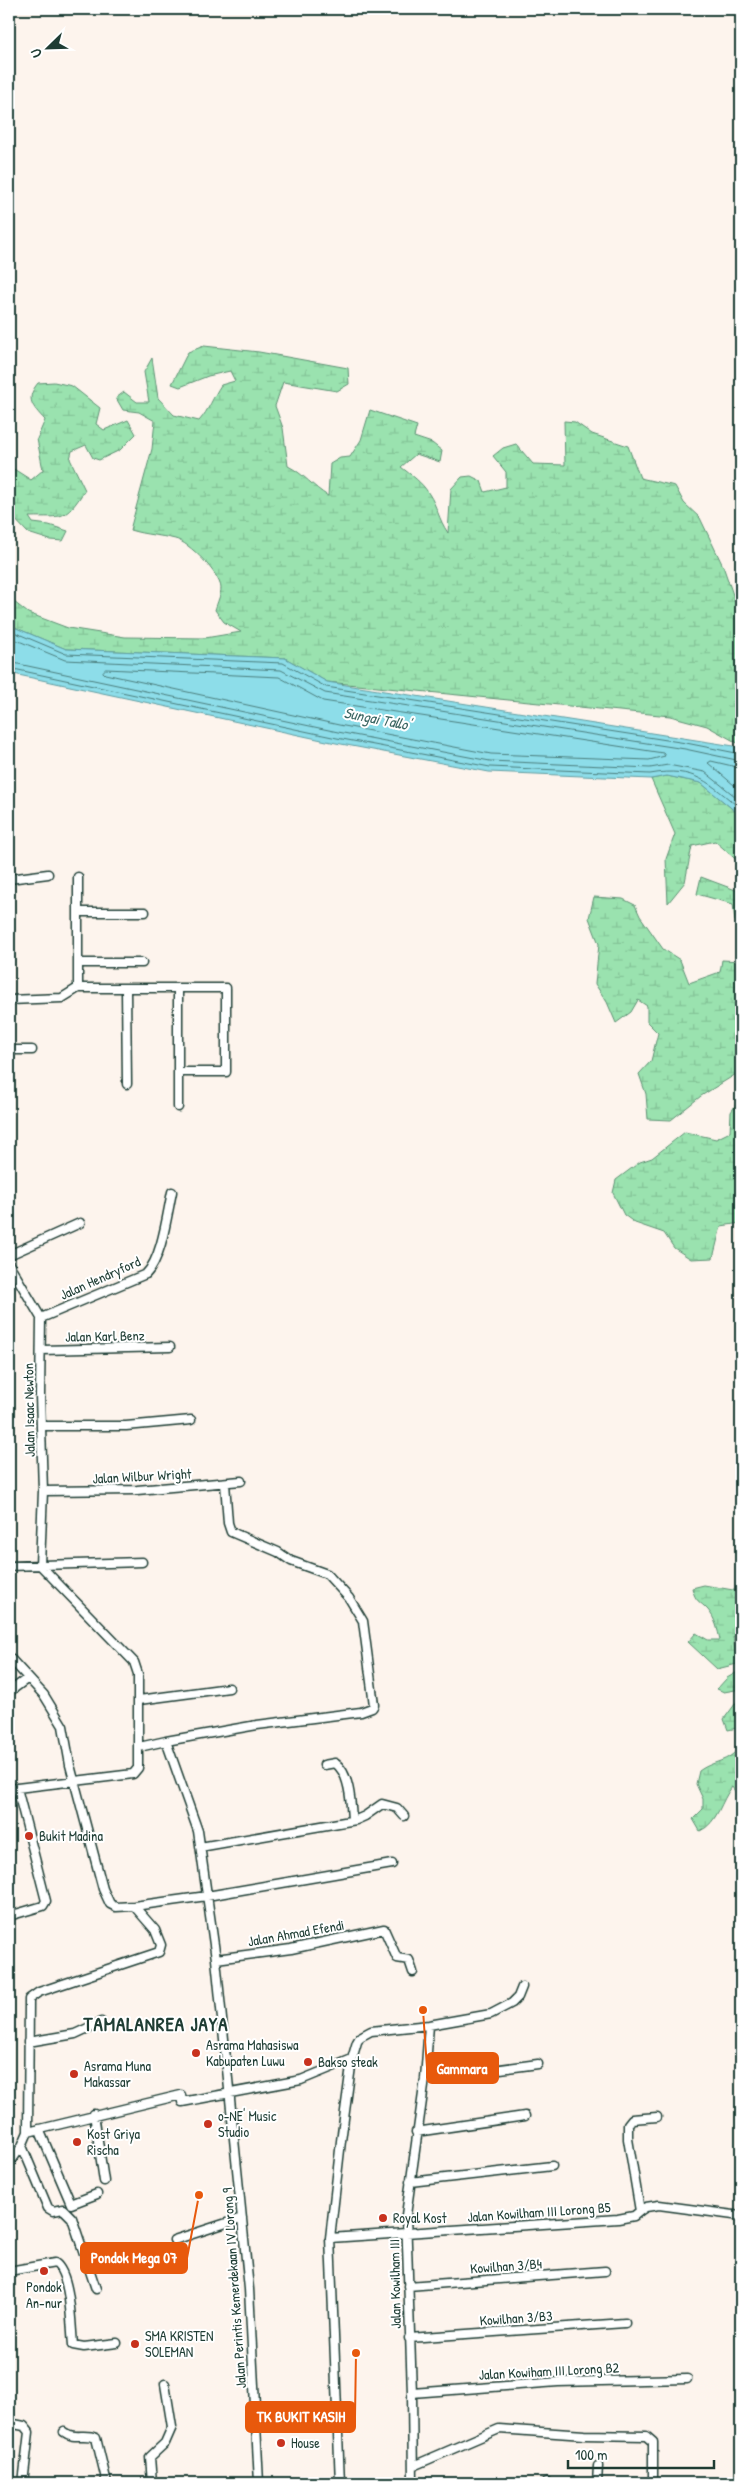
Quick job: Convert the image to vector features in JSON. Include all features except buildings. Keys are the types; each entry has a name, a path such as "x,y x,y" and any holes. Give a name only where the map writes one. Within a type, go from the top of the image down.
{"street":[{"path":"9,879 48,874"},
{"path":"78,877 78,988"},
{"path":"78,912 145,912"},
{"path":"78,963 142,963"},
{"path":"9,1000 62,998 78,988 226,988 226,1072 178,1072"},
{"path":"126,988 127,1084"},
{"path":"178,988 178,1107"},
{"path":"9,1050 32,1050"},
{"name":"Jalan Hendryford","path":"41,1318 146,1274 154,1263 160,1245 172,1192"},
{"path":"9,1255 80,1223"},
{"path":"9,1264 41,1318"},
{"name":"Jalan Isaac Newton","path":"40,1565 43,1491 41,1318"},
{"name":"Jalan Karl Benz","path":"41,1350 170,1347"},
{"path":"41,1426 126,1426 191,1420"},
{"name":"Jalan Wilbur Wright","path":"43,1491 137,1490 241,1481"},
{"path":"139,1747 257,1724 361,1712 372,1708 374,1705 365,1630 356,1607 327,1574 291,1560 265,1546 231,1532 228,1523 225,1483"},
{"path":"9,1566 142,1562"},
{"path":"9,1916 43,1906 46,1901 13,1788 76,1782 136,1773 139,1747 138,1674 134,1662 40,1565"},
{"path":"9,1657 44,1695 61,1722 106,1898 110,1904 116,1907 134,1906 207,1896 392,1864"},
{"path":"9,1692 28,1678"},
{"path":"139,1700 229,1688"},
{"name":"Jalan Perintis Kemerdekaan IV Lorong 9","path":"166,1741 198,1831 216,1959 249,2289 259,2483"},
{"path":"324,1764 334,1763 341,1768 350,1796 352,1820"},
{"path":"200,1847 352,1820 365,1816 382,1804 397,1808 404,1816"},
{"path":"9,2164 22,2146 28,2132 27,2006 29,1999 156,1954 161,1949 160,1942 150,1923 134,1906"},
{"name":"Jalan Ahmad Efendi","path":"216,1959 291,1949 381,1929 387,1931 397,1958 409,1960 413,1972"},
{"path":"340,2483 330,2238 352,2059 357,2042 365,2034 491,2014 518,1997 522,1987"},
{"path":"28,2042 75,2034 101,2022"},
{"name":"Jalan Kowilham III","path":"413,2483 408,2234 406,2215 416,2132 426,2079 429,2025"},
{"path":"28,2132 94,2114 181,2095 182,2102 301,2080 352,2059"},
{"path":"426,2079 538,2064"},
{"path":"94,2114 104,2181"},
{"path":"416,2132 525,2116"},
{"path":"640,2212 628,2139 628,2124 632,2119 657,2117"},
{"path":"39,2129 71,2204 98,2194"},
{"path":"22,2146 48,2208 53,2211 63,2209 72,2218 96,2289"},
{"path":"410,2182 552,2166"},
{"name":"Jalan Kowilham III Lorong B5","path":"330,2238 618,2219 634,2216 646,2207 658,2205 741,2216"},
{"path":"174,2240 242,2218"},
{"path":"9,2271 55,2263 64,2275 70,2306 73,2345 84,2347 117,2343"},
{"name":"Kowilhan 3/B4","path":"408,2286 605,2271"},
{"name":"Kowilhan 3/B3","path":"409,2338 625,2323"},
{"name":"Jalan Kowiham III Lorong B2","path":"412,2392 558,2382 687,2379"},
{"path":"152,2483 150,2457 166,2442 172,2427 165,2384"},
{"path":"9,2422 24,2426 29,2432 23,2483"},
{"path":"413,2466 499,2429 584,2435 648,2436 652,2442 652,2483"},
{"path":"64,2432 73,2436 94,2436 98,2441 108,2483"},
{"path":"597,2483 598,2466"}],"green space":[{"path":"204,346 259,352 348,368 349,384 337,391 283,382 275,406 283,428 288,466 328,496 330,464 340,458 350,457 361,440 370,410 417,426 414,437 432,443 442,451 440,462 416,454 401,467 426,490 448,533 451,489 462,477 471,476 481,481 485,492 506,487 506,472 493,456 503,448 516,444 533,464 565,465 564,421 575,422 592,434 628,446 640,478 675,486 684,503 700,518 723,566 741,618 741,745 707,726 670,716 327,682 285,658 66,649 9,625 9,598 28,613 68,628 125,637 205,638 241,632 224,622 215,610 221,588 215,575 203,559 181,541 130,530 152,449 155,421 139,412 123,410 116,398 124,392 137,402 149,402 144,372 152,358 158,398 174,415 199,421 221,385 235,381 230,371 208,376 180,387 172,384 188,352"},
{"path":"54,382 72,386 100,408 96,424 104,430 128,420 136,434 120,450 99,460 93,458 86,445 72,451 70,459 85,490 72,508 62,515 29,517 33,523 49,525 68,531 63,541 50,540 28,533 9,513 9,466 31,480 43,470 37,439 45,420 37,411 31,398 38,383"},
{"path":"667,776 701,783 741,816 741,864 715,841 692,846 685,882 668,903 666,859 675,834 651,779"},
{"path":"701,877 741,892 741,926 735,921 733,904 697,894"},
{"path":"594,897 623,899 635,905 640,916 663,949 680,960 689,983 720,972 722,960 741,961 741,1071 701,1096 671,1120 648,1119 646,1094 639,1074 651,1061 658,1033 647,1022 647,1006 638,1000 631,1012 616,1023 607,1002 595,984 599,944 589,918"},
{"path":"741,1097 741,1223 721,1226 713,1258 691,1259 674,1248 664,1233 635,1223 624,1215 613,1193 616,1180 640,1162 652,1158 685,1132 716,1139 730,1132 731,1112"},
{"path":"704,1585 739,1591 741,1587 741,1642 733,1636 737,1664 717,1669 688,1642 696,1633 708,1640 720,1640 713,1617 696,1599 693,1593 692,1588"},
{"path":"741,1670 741,1689 724,1692 717,1689 727,1678"},
{"path":"741,1696 741,1724 737,1728 728,1730 724,1719"},
{"path":"741,1742 741,1811 736,1812 737,1794 732,1787 711,1823 700,1831 693,1819 703,1809 703,1799 696,1784 699,1771 733,1754"}],"water":[{"name":"Sungai Tallo'","path":"9,625 66,649 285,658 327,682 734,746 741,751 741,816 701,783 667,776 651,779 489,772 336,743 9,673"}],"place":[{"name":"Bukit Madina","path":"29,1836"},
{"name":"Gammara","path":"423,2010"},
{"name":"Asrama Mahasiswa Kabupaten Luwu","path":"196,2053"},
{"name":"Bakso steak","path":"308,2062"},
{"name":"Asrama Muna Makassar","path":"74,2074"},
{"name":"o-NE' Music Studio","path":"208,2124"},
{"name":"Kost Griya Rischa","path":"77,2142"},
{"name":"Pondok Mega 07","path":"199,2195"},
{"name":"Royal Kost","path":"383,2218"},
{"name":"Pondok An-nur","path":"44,2271"},
{"name":"SMA KRISTEN SOLEMAN","path":"135,2344"},
{"name":"TK BUKIT KASIH","path":"356,2353"},
{"name":"House","path":"281,2443"}],"district":[{"name":"TAMALANREA JAYA","path":"156,2024"}]}
